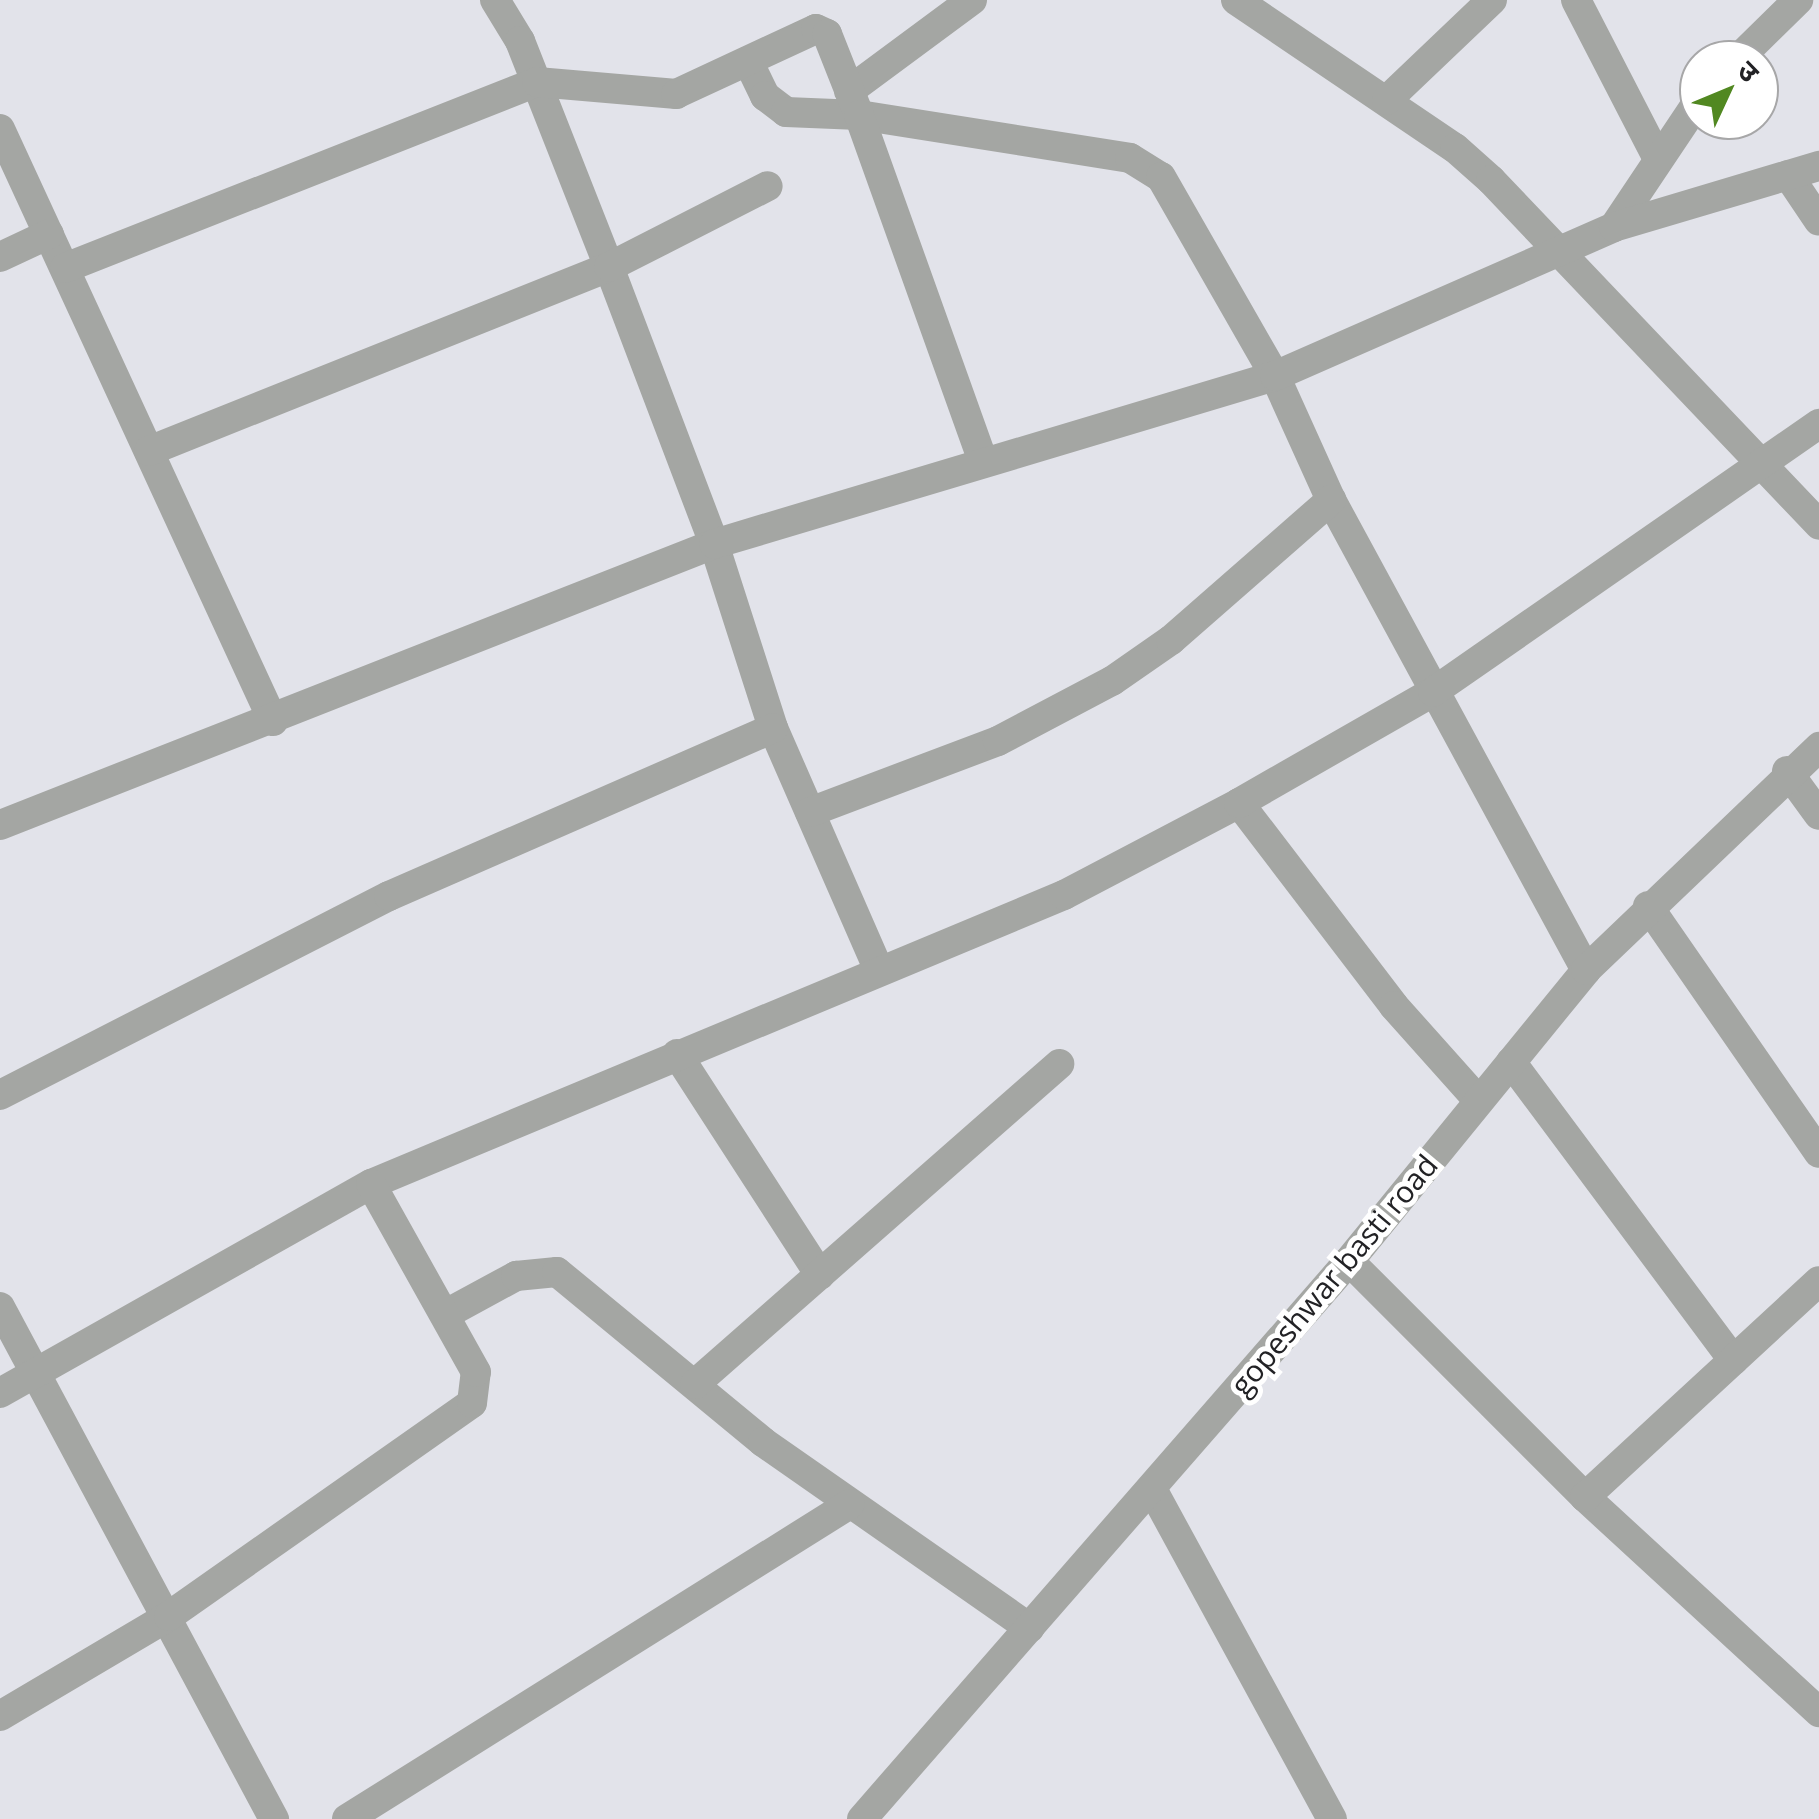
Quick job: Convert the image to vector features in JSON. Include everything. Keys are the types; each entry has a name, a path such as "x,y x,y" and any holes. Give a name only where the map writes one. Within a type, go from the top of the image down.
{"street":[{"path":"854,103 972,0"},
{"path":"1236,0 1454,148 1560,252 1819,525"},
{"path":"1387,100 1492,0"},
{"path":"1576,0 1657,157"},
{"path":"1757,40 1798,0"},
{"path":"507,3 714,544 773,728 878,968"},
{"path":"65,268 537,82 676,94 816,29 827,34 854,103 983,461"},
{"path":"748,61 765,96 786,112 854,103 1145,164 1174,196 1275,376 1330,500 1586,970"},
{"path":"1614,227 1679,127"},
{"path":"0,129 273,722"},
{"path":"0,825 273,722 714,544 1275,376 1614,227 1819,166"},
{"path":"1788,175 1819,220"},
{"path":"148,451 610,267 768,186"},
{"path":"0,257 50,234"},
{"path":"0,1392 371,1184 878,968 1064,895 1240,803 1432,692 1819,424"},
{"path":"810,812 998,741 1112,681 1170,640 1330,500"},
{"path":"0,1095 389,896 773,728"},
{"name":"gopeshwar basti road","path":"862,1819 1349,1262 1586,970 1787,771 1819,747"},
{"path":"1787,771 1819,815"},
{"path":"1240,803 1394,1006 1479,1101"},
{"path":"1648,906 1819,1153"},
{"path":"678,1054 820,1274"},
{"path":"1511,1062 1734,1360"},
{"path":"696,1384 1059,1064"},
{"path":"0,1716 169,1616 460,1416 472,1403 476,1372 371,1184"},
{"path":"1349,1262 1585,1497 1819,1712"},
{"path":"446,1314 516,1276 557,1272 850,1504 1030,1628"},
{"path":"1585,1497 1819,1281"},
{"path":"0,1306 169,1616 274,1819"},
{"path":"1152,1488 1332,1819"},
{"path":"347,1819 850,1504"}]}
